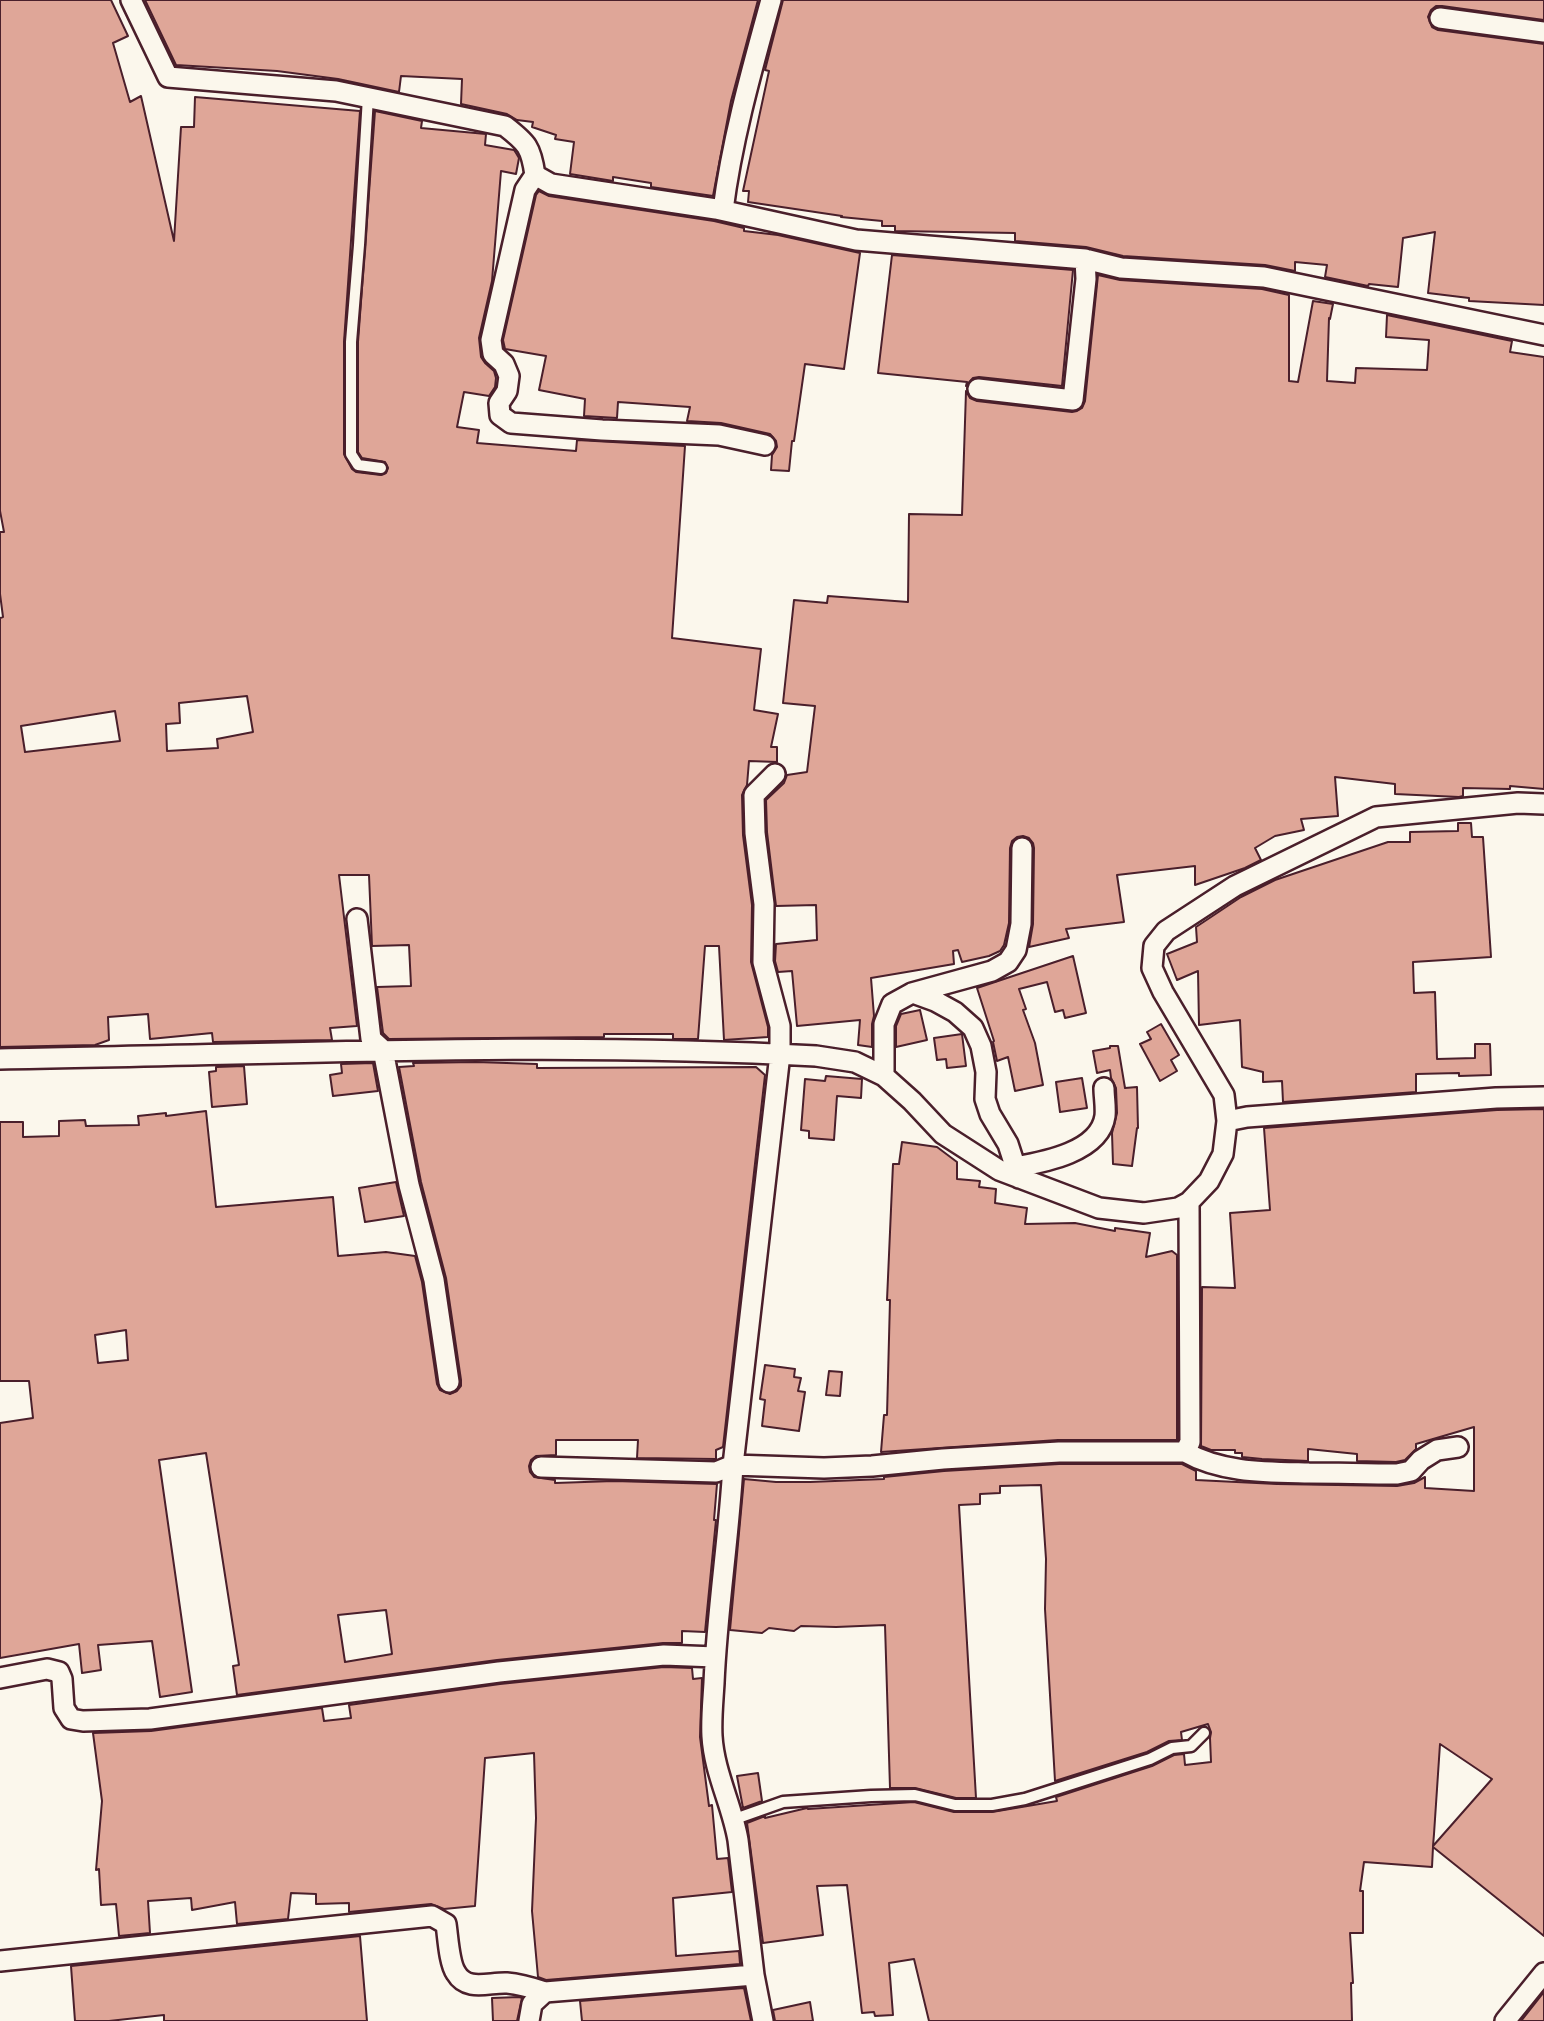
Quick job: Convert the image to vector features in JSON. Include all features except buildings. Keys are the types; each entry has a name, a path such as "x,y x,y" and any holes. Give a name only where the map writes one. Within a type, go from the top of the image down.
{"street":[{"path":"131,0 168,76 336,91 505,126 525,141 533,158 535,175 525,190 491,340 493,354 504,363 509,376 507,391 499,403 500,415 511,423 719,435 765,445"},
{"path":"723,210 752,72 771,0"},
{"path":"1440,18 1544,32"},
{"path":"535,175 551,184 723,210 856,240 1085,259 1121,268 1264,277 1544,335"},
{"path":"978,389 1073,400 1086,279 1085,259"},
{"path":"763,2021 754,1975 735,1819 718,1770 712,1737 717,1625 780,1054 780,1026 763,962 764,904 754,833 754,795 775,774"},
{"path":"0,1059 383,1050 580,1049 816,1056 855,1062 884,1076 943,1134 999,1170 1017,1172 1099,1208 1144,1213 1178,1208 1189,1202 1209,1181 1223,1154 1227,1121 1224,1095 1163,992 1152,968 1154,946 1166,931 1235,886 1376,817 1518,803 1544,804"},
{"path":"884,1076 884,1024 892,1004 912,993 992,971 1008,962 1016,950 1021,924 1022,848"},
{"path":"357,919 371,1039 383,1050 409,1185 434,1280 449,1382"},
{"path":"912,993 955,1012 973,1028 984,1059 985,1099 990,1114 1009,1144 1017,1172"},
{"path":"1017,1172 1077,1150 1094,1137 1105,1118 1104,1088"},
{"path":"1227,1121 1247,1117 1496,1098 1544,1097"},
{"path":"1185,1452 1190,1442 1189,1202"},
{"path":"541,1468 716,1472 733,1465 824,1468 1059,1452 1185,1452 1220,1466 1268,1472 1397,1474 1411,1471 1421,1460 1437,1450 1458,1447"},
{"path":"0,1678 47,1669 59,1672 65,1708 71,1718 83,1721 150,1719 499,1672 650,1656 715,1657"},
{"path":"0,1961 432,1916 446,1924 454,1972 463,1982 477,1986 507,1983 545,1993 754,1975"},
{"path":"1505,2021 1544,1973"},
{"path":"529,2021 532,2004 545,1993"}],"lane":[{"path":"368,97 351,342 351,454 358,465 381,468"},
{"path":"735,1819 783,1802 915,1794 955,1805 992,1805 1025,1799 1150,1759 1172,1748 1191,1746 1204,1733"}]}
